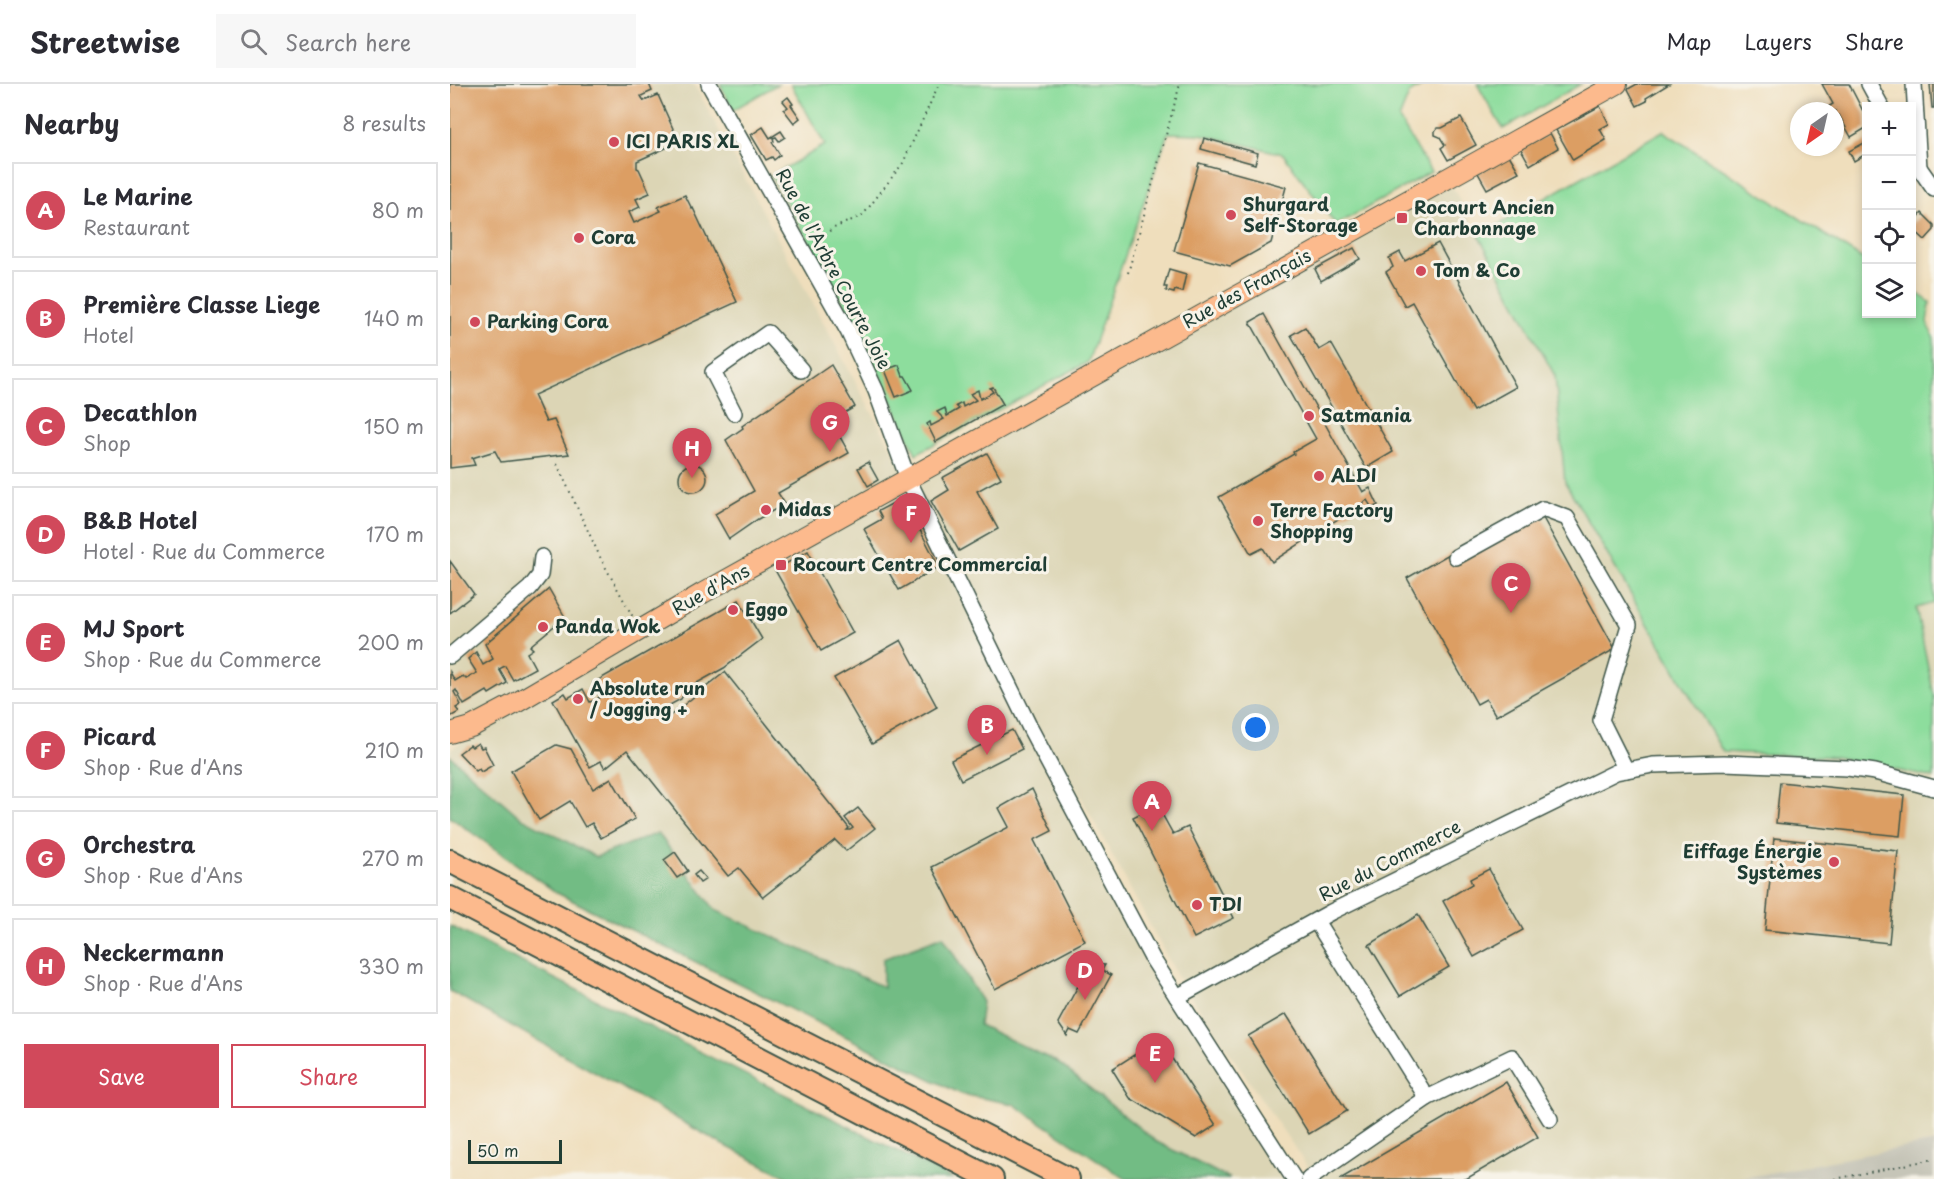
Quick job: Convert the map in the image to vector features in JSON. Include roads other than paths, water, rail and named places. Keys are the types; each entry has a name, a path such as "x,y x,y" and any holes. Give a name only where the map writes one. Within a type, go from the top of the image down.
{"highway":[{"path":"450,861 1068,1179"},
{"path":"450,898 992,1179"}],"main road":[{"name":"Rue des Français","path":"908,479 1617,84"},
{"name":"Rue d'Ans","path":"450,733 471,727 703,593 908,479"}],"street":[{"name":"Rue de l'Arbre Courte Joie","path":"709,84 848,331 871,381 908,479 1030,728 1152,958 1294,1179"},
{"path":"1869,84 1879,102"},
{"path":"1914,84 1915,156"},
{"path":"1916,164 1934,189"},
{"path":"734,413 713,372 768,333 801,370"},
{"path":"1456,556 1543,510 1567,518 1629,625 1601,720 1626,770"},
{"path":"450,656 530,588 540,575 542,557"},
{"name":"Rue du Commerce","path":"1177,997 1316,921 1523,816 1616,772 1653,765 1724,764 1848,768 1875,772 1934,789"},
{"path":"1316,921 1427,1098"},
{"path":"1309,1179 1427,1098 1512,1057 1550,1119"}],"place":[{"name":"ICI PARIS XL","path":"614,142"},
{"name":"Shurgard Self-Storage","path":"1231,215"},
{"name":"Rocourt Ancien Charbonnage","path":"1402,218"},
{"name":"Cora","path":"579,238"},
{"name":"Tom & Co","path":"1421,271"},
{"name":"Parking Cora","path":"475,322"},
{"name":"Satmania","path":"1309,416"},
{"name":"Orchestra","path":"830,452"},
{"name":"ALDI","path":"1319,476"},
{"name":"Neckermann","path":"692,478"},
{"name":"Midas","path":"766,510"},
{"name":"Terre Factory Shopping","path":"1258,521"},
{"name":"Picard","path":"911,543"},
{"name":"Rocourt Centre Commercial","path":"781,565"},
{"name":"Eggo","path":"733,610"},
{"name":"Decathlon","path":"1511,613"},
{"name":"Panda Wok","path":"543,627"},
{"name":"Absolute run / Jogging +","path":"578,699"},
{"name":"Première Classe Liege","path":"987,755"},
{"name":"Le Marine","path":"1152,831"},
{"name":"Eiffage Énergie Systèmes","path":"1834,862"},
{"name":"TDI","path":"1197,905"},
{"name":"B&B Hotel","path":"1085,1000"},
{"name":"MJ Sport","path":"1155,1083"}]}
